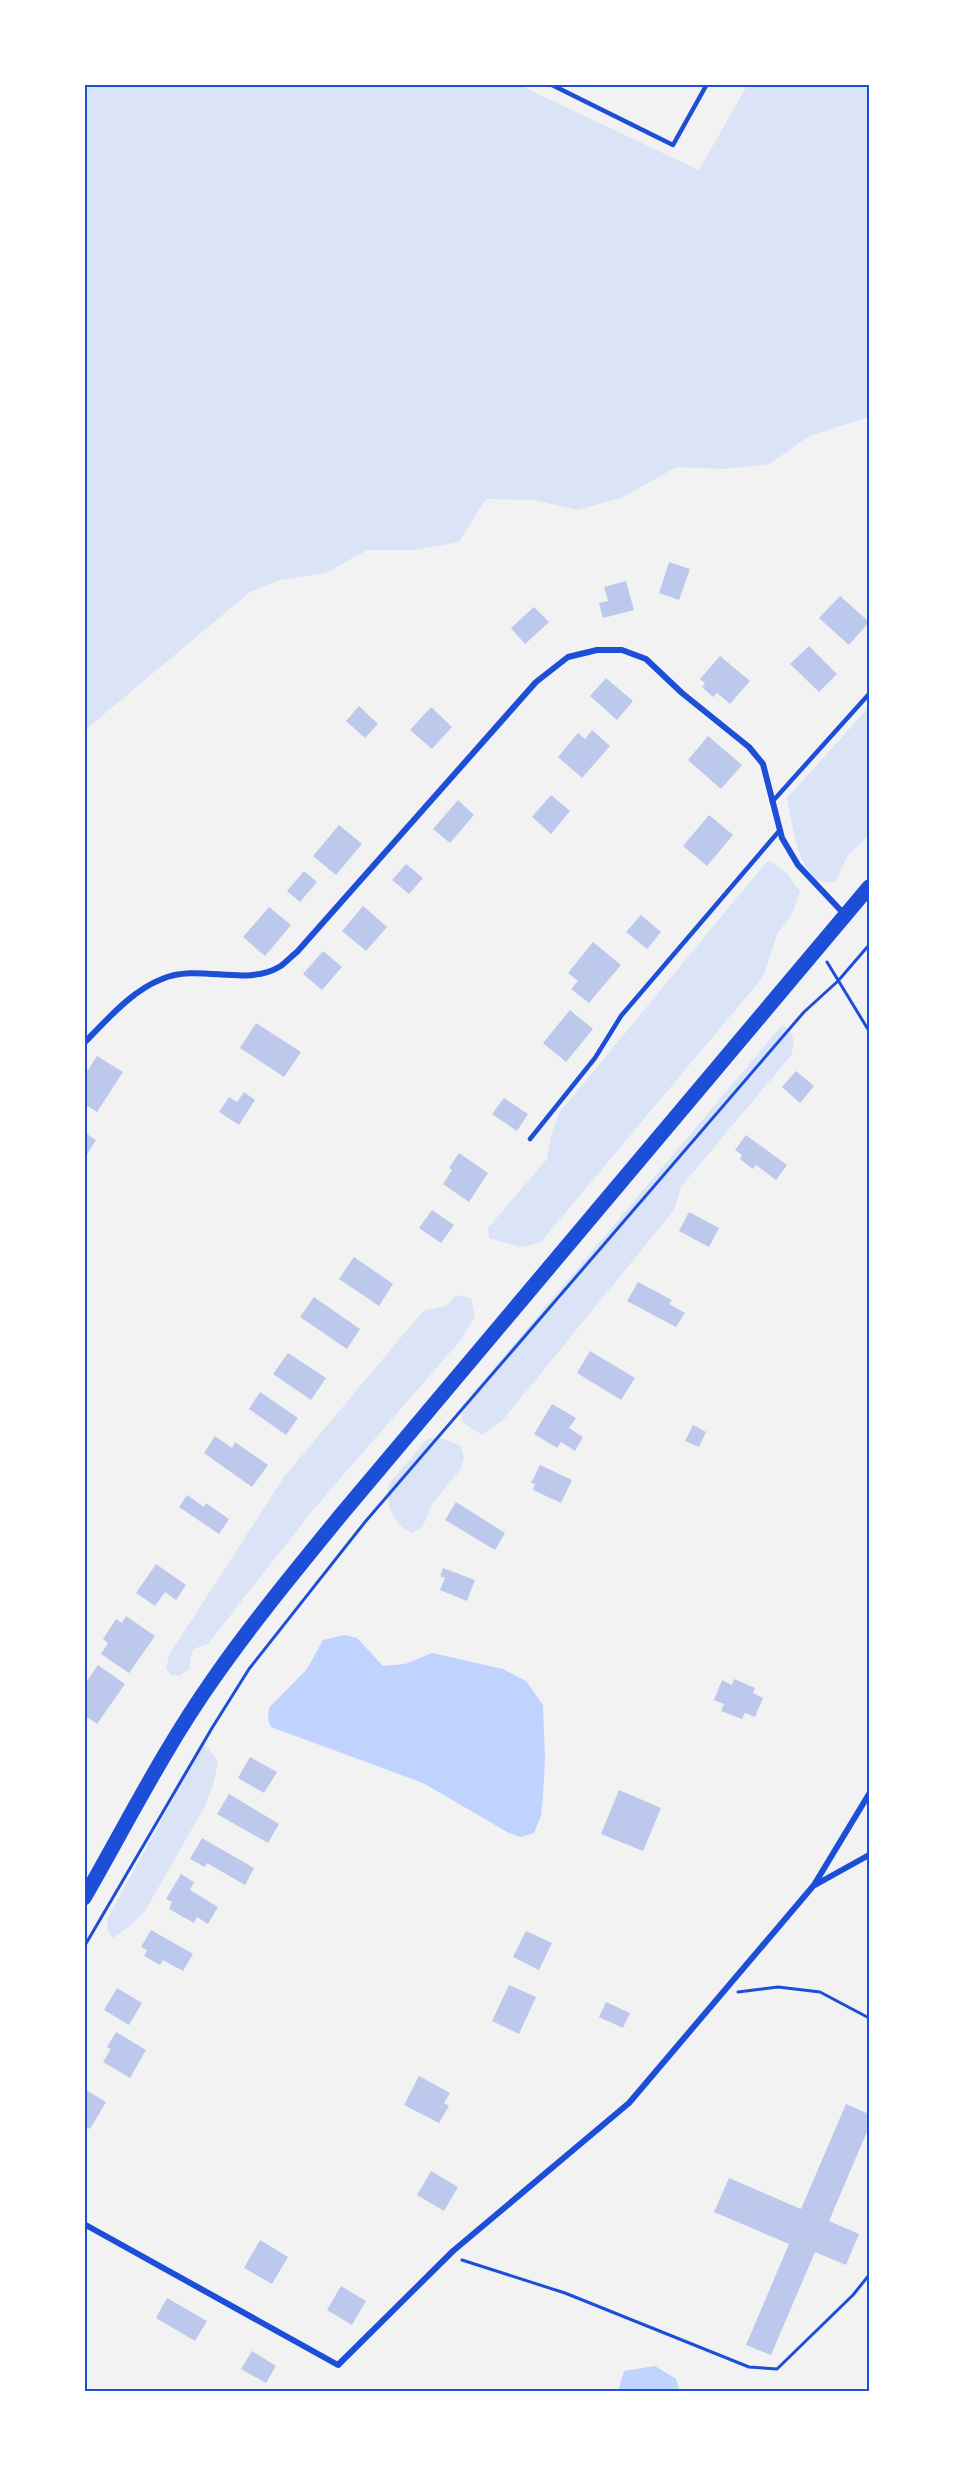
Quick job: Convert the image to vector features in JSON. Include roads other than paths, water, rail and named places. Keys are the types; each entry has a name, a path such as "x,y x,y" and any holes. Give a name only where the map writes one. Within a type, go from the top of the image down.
{"main road":[{"path":"84,1898 168,1750 206,1689 266,1608 355,1498 869,886"}],"street":[{"path":"84,1043 139,991 163,978 200,971 244,974 265,972 280,967 297,952 536,682 568,657 597,650 621,650 646,659 682,693 749,747 763,764 780,830 798,865 845,915"},
{"path":"84,2223 338,2366 448,2255 629,2103 814,1885 869,1794"},
{"path":"814,1885 869,1855"}],"lane":[{"path":"550,84 673,145 707,84"},
{"path":"772,802 869,694"},
{"path":"530,1139 595,1058 621,1017 780,830"}],"water":[{"path":"345,1635 357,1638 383,1666 405,1664 432,1653 503,1669 526,1681 543,1705 545,1759 543,1796 541,1816 534,1833 521,1837 509,1833 423,1783 271,1727 268,1719 269,1708 307,1669 323,1640"},
{"path":"655,2366 676,2379 680,2392 618,2392 624,2371"}]}
